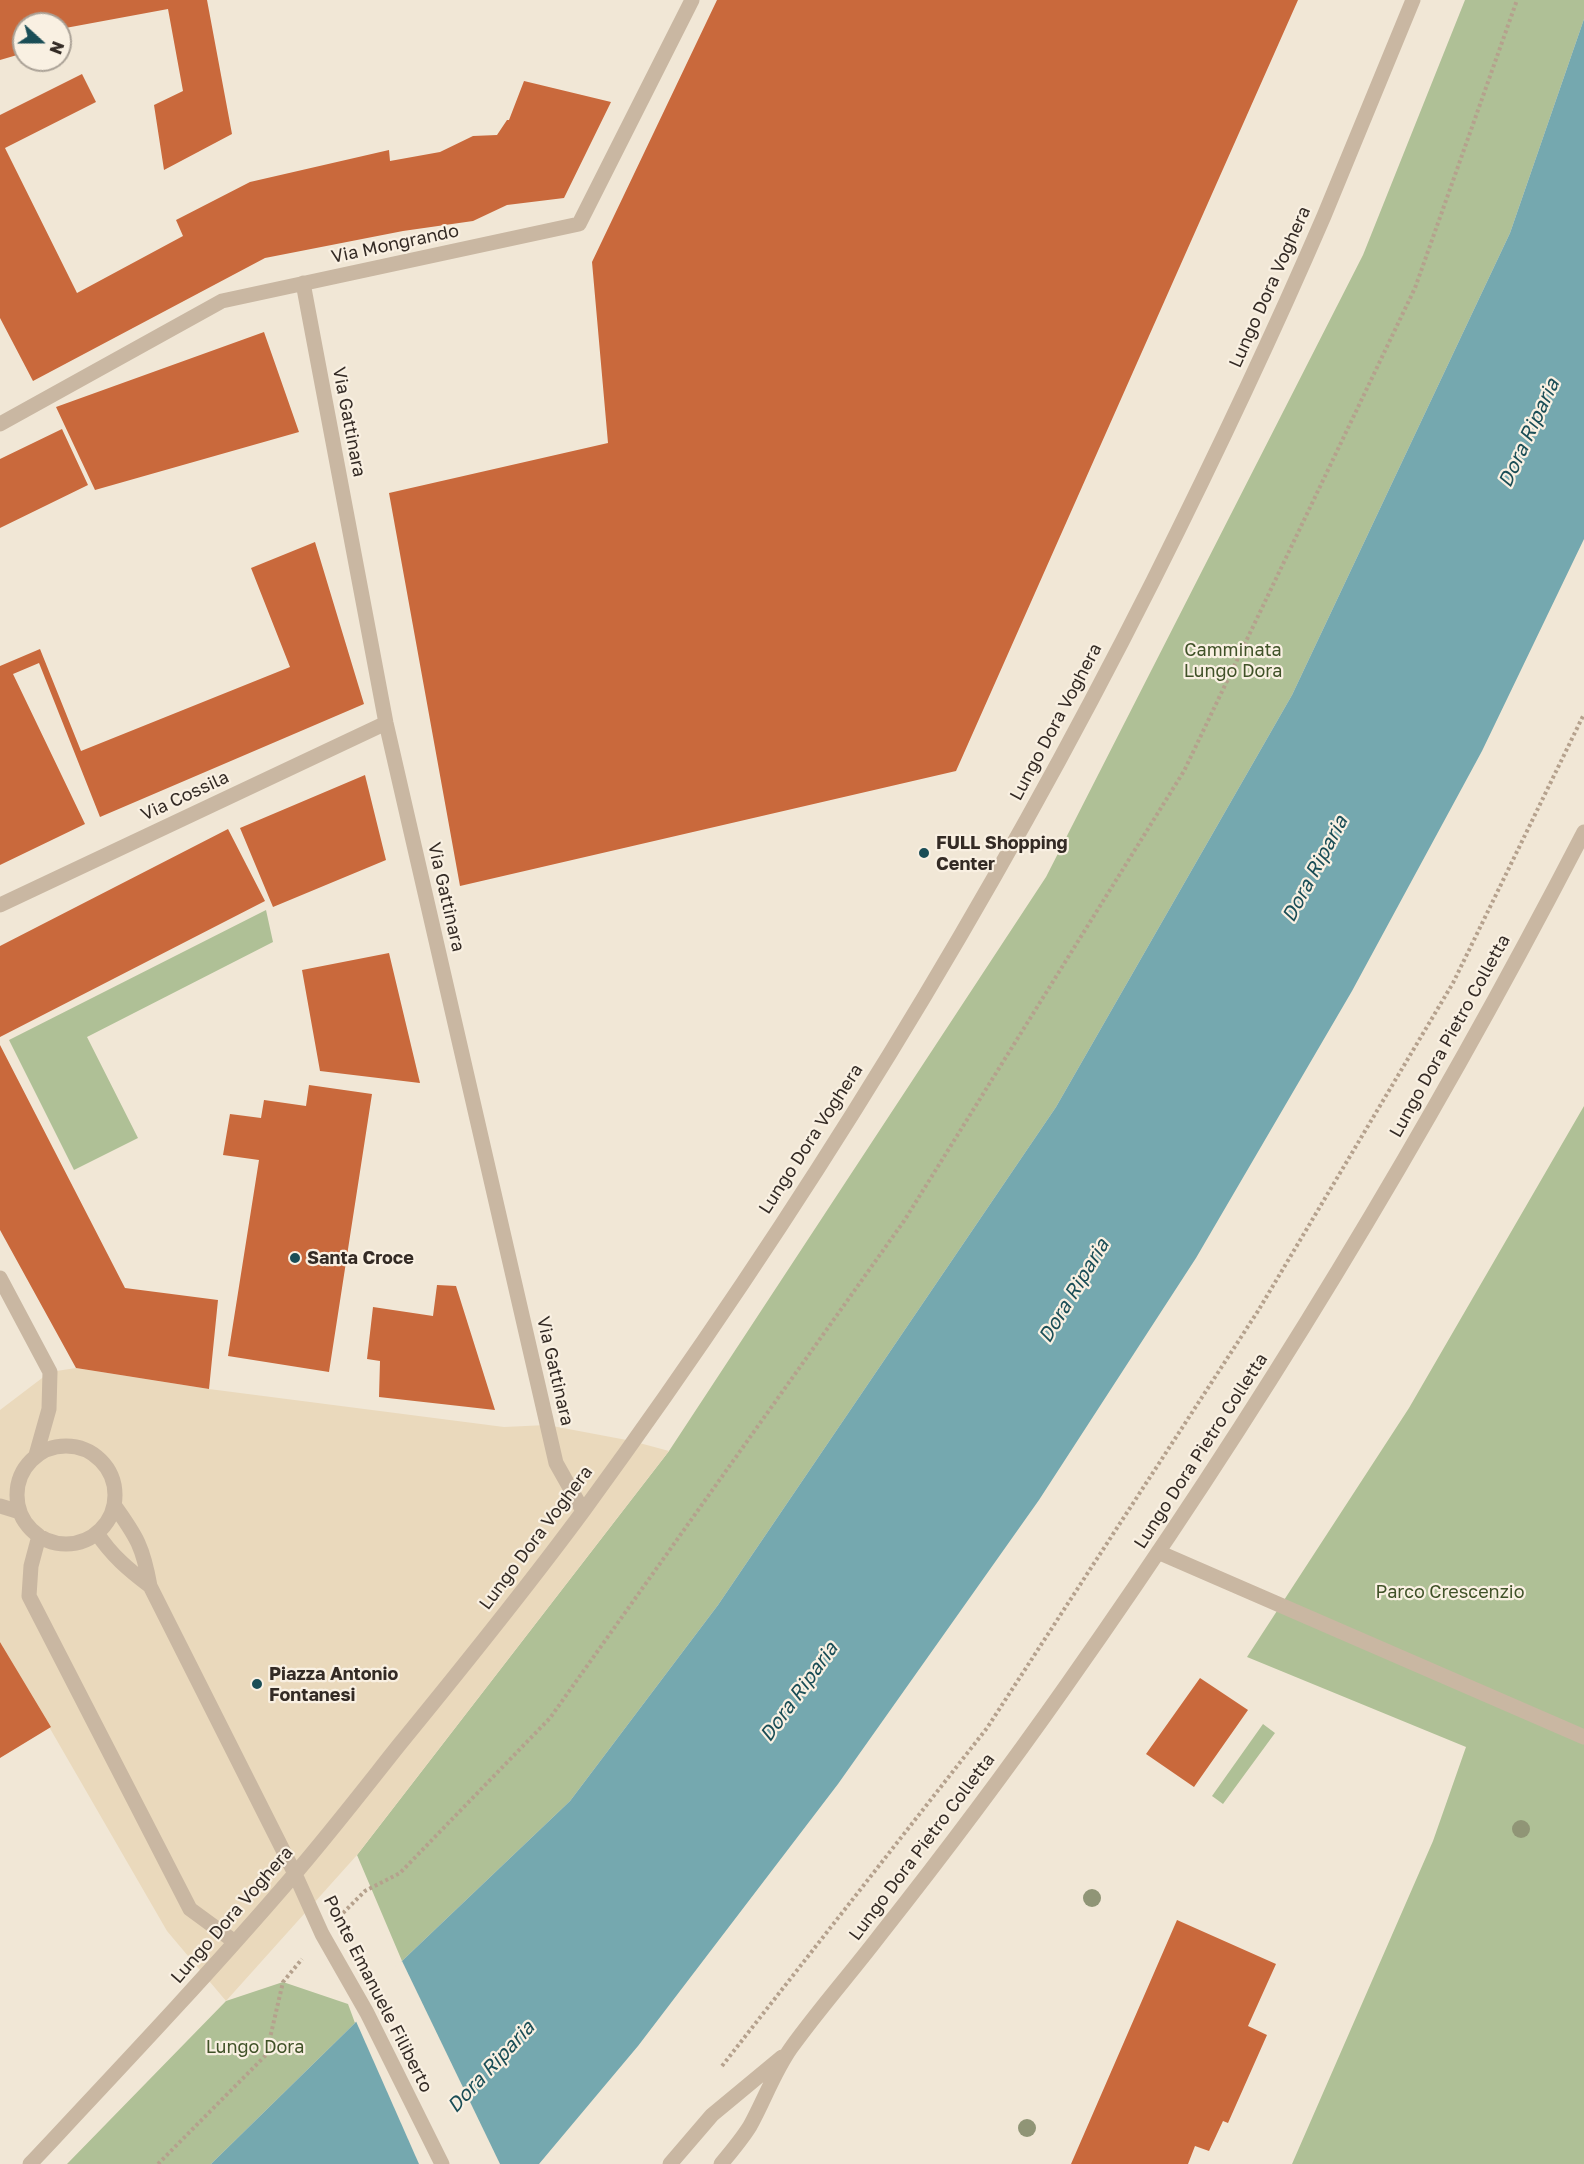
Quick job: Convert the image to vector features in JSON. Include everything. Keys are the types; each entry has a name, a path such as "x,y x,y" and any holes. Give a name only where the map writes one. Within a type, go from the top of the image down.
{"street":[{"name":"Via Mongrando","path":"0,424 222,301 579,224 692,0"},
{"name":"Lungo Dora Voghera","path":"30,2164 295,1874 477,1649 583,1511 710,1330 821,1161 920,1003 1031,811 1153,581 1258,363 1322,220 1413,0"},
{"name":"Via Gattinara","path":"303,284 386,723 556,1463 583,1511"},
{"name":"Via Cossila","path":"0,905 386,723"},
{"name":"Lungo Dora Pietro Colletta","path":"721,2164 748,2130 789,2051 985,1798 1066,1686 1275,1375 1452,1076 1584,832"},
{"path":"0,1278 50,1372 49,1409 36,1455"},
{"path":"69,1445 85,1449 100,1458 110,1472 115,1488 114,1505 107,1521 97,1533 83,1541 67,1544 52,1542 39,1536 27,1525 16,1497 25,1467 36,1455 52,1447 69,1445"},
{"path":"114,1505 139,1541 146,1560 150,1586 295,1874"},
{"path":"0,1506 20,1512"},
{"path":"97,1533 106,1547 125,1567 150,1586"},
{"path":"39,1536 32,1566 29,1596 190,1909 235,1942"},
{"path":"1158,1552 1584,1737"},
{"name":"Ponte Emanuele Filiberto","path":"295,1874 322,1934 367,2013 442,2164"},
{"name":"Lungo Dora Pietro Colletta","path":"670,2164 712,2115 789,2051"}],"path":[{"path":"158,2164 266,2055 283,1982 322,1934 365,1891 400,1874 550,1718 904,1221 1178,781 1415,288 1517,0"},
{"path":"716,2073 987,1728 1258,1311 1453,983 1584,714"}],"green space":[{"name":"Camminata Lungo Dora","path":"1465,0 1584,0 1584,19 1510,233 1292,695 1056,1107 718,1605 570,1801 402,1961 357,1855 669,1451 1046,877 1363,255"},
{"path":"266,910 273,942 87,1037 138,1138 74,1170 9,1040"},
{"name":"Parco Crescenzio","path":"1584,1106 1584,2164 1292,2164 1433,1841 1466,1747 1247,1657 1409,1408"},
{"path":"1263,1724 1275,1733 1223,1804 1212,1796"},
{"name":"Lungo Dora","path":"283,1982 348,2004 355,2023 211,2164 67,2164 226,2001"}],"shaded area":[{"name":"Piazza Antonio Fontanesi","path":"76,1368 209,1389 504,1427 547,1425 632,1441 669,1451 357,1855 226,2001 167,1931 0,1642 0,1410 50,1372"}],"water":[{"name":"Dora Riparia","path":"1584,19 1584,539 1482,751 1352,991 1196,1258 1039,1500 838,1784 638,2046 539,2164 211,2164 355,2023 402,1961 570,1801 718,1605 1056,1107 1292,695 1510,233"}],"pier":[{"path":"402,1961 500,2164 419,2164 355,2019 393,1968"}],"building":[{"path":"0,0 207,0 232,134 164,170 154,105 183,91 168,9 72,27 72,12 12,12 12,56 0,60"},
{"path":"717,0 1298,0 956,771 460,886 389,493 608,443 592,262"},
{"path":"82,74 96,102 5,148 77,293 183,236 176,220 250,182 389,150 390,161 440,152 473,136 497,135 509,120 524,81 611,102 564,198 507,205 473,221 403,231 265,258 33,381 0,318 0,115"},
{"path":"264,332 299,432 95,490 56,407"},
{"path":"62,429 88,485 0,528 0,459"},
{"path":"315,542 364,704 100,817 39,663 13,674 85,824 0,865 0,666 40,649 81,751 290,667 251,568"},
{"path":"365,775 386,860 273,907 240,828"},
{"path":"228,829 265,901 0,1037 0,946"},
{"path":"389,953 420,1083 320,1071 302,970"},
{"path":"0,1045 125,1288 218,1300 209,1389 76,1368 0,1230"},
{"name":"Santa Croce","path":"309,1085 372,1094 329,1372 228,1356 259,1160 223,1155 230,1114 261,1118 264,1100 306,1106"},
{"path":"437,1285 456,1286 495,1410 379,1397 380,1361 367,1359 373,1307 433,1316"},
{"path":"0,1642 51,1727 0,1758"},
{"path":"1200,1678 1248,1710 1194,1787 1146,1754"},
{"path":"1177,1920 1276,1964 1248,2026 1267,2035 1228,2123 1223,2121 1209,2151 1195,2146 1188,2164 1071,2164"}],"place":[{"name":"FULL Shopping Center","path":"924,853"},
{"name":"Santa Croce","path":"295,1258"},
{"name":"Piazza Antonio Fontanesi","path":"257,1684"}]}
